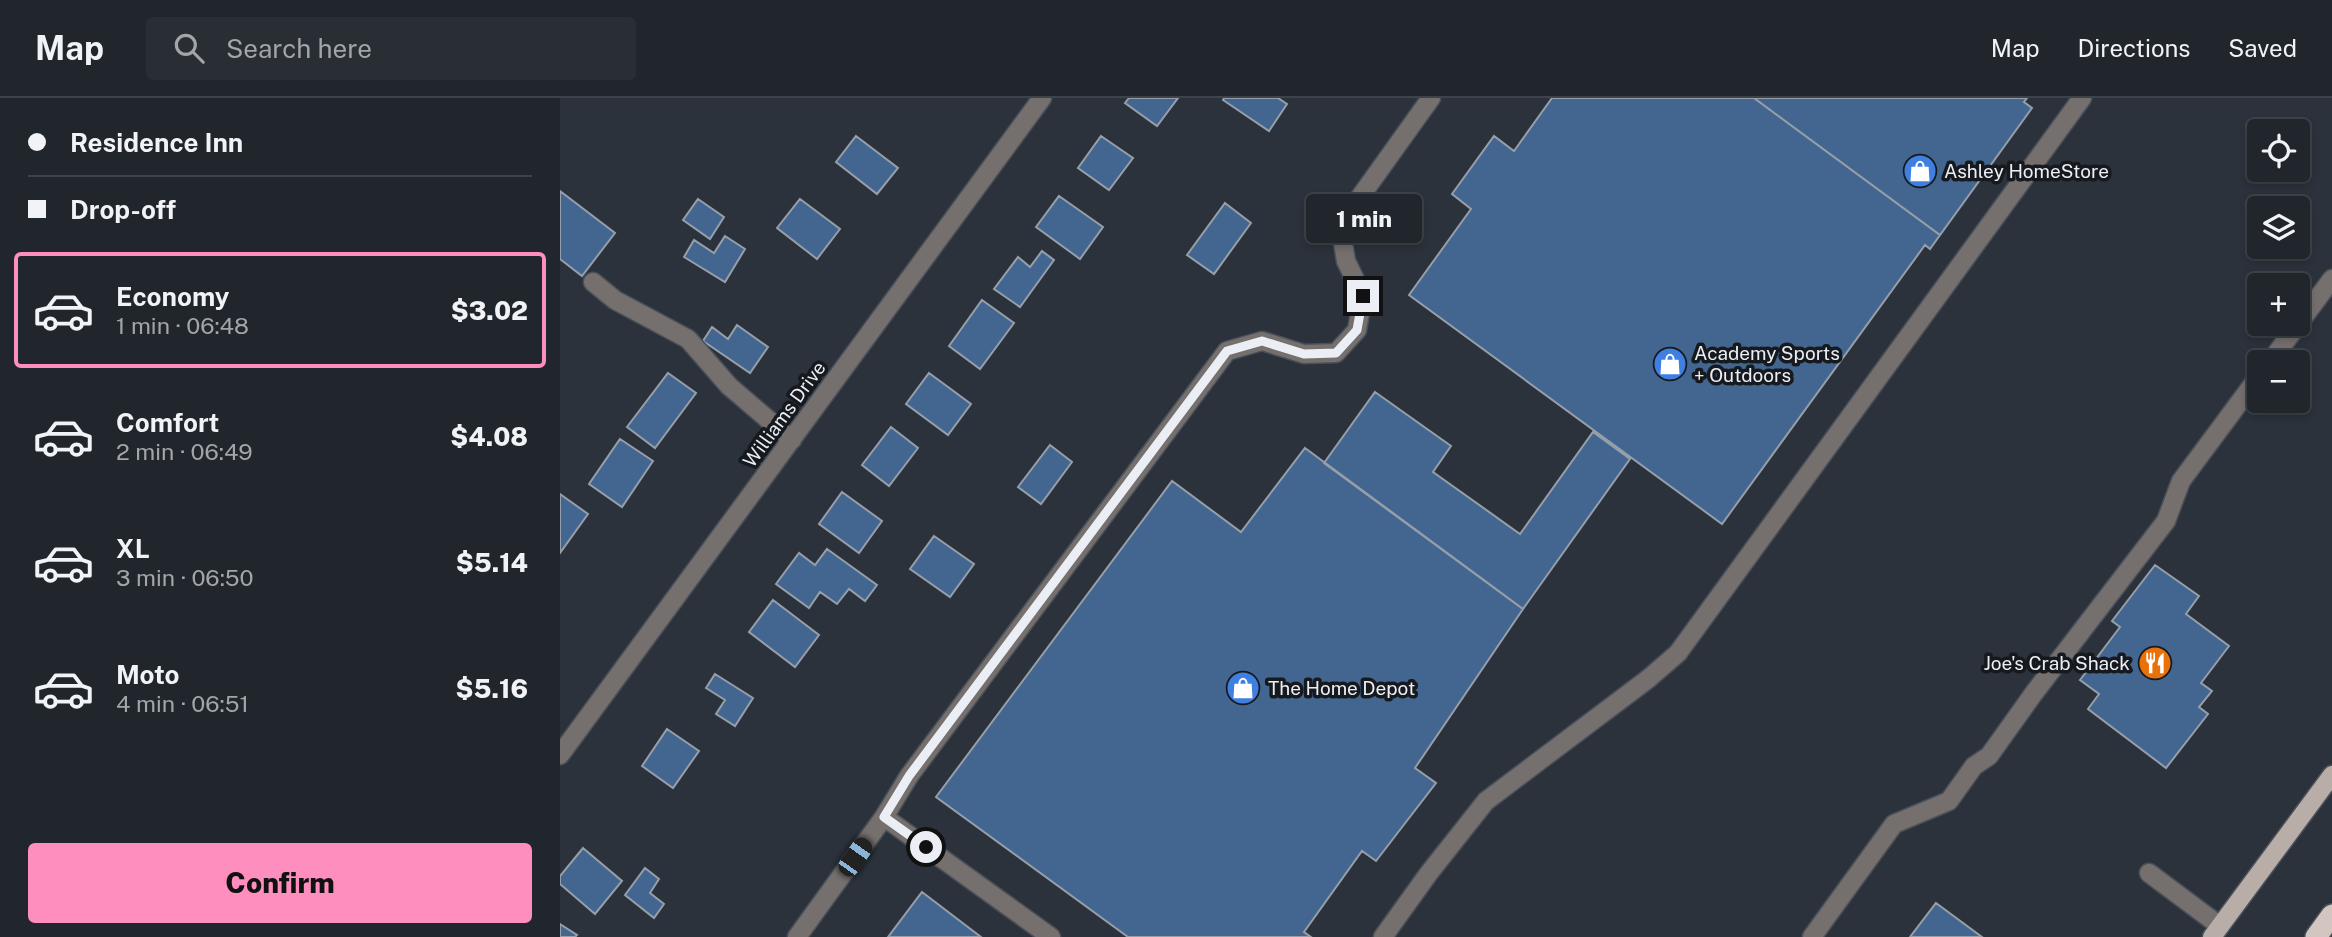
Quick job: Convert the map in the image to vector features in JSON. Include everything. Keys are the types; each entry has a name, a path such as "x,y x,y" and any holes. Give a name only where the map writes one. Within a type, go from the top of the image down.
{"highway":[{"path":"2316,937 2332,915"}],"main road":[{"path":"2216,932 2332,775"}],"street":[{"name":"Williams Drive","path":"560,755 1042,98"},
{"path":"797,937 884,817 918,765 1227,351 1262,341 1304,354 1336,353 1357,330 1363,296 1346,261 1340,225 1431,98"},
{"path":"1383,937 1486,801 1648,679 1678,653 2082,98"},
{"path":"2279,350 2332,279"},
{"path":"593,282 615,300 688,339 729,386 792,440"},
{"path":"1812,937 1894,824 1949,801 1974,766 1989,755 2166,521 2181,481 2247,392"},
{"path":"884,817 1051,937"},
{"path":"2148,873 2216,932"}],"building":[{"path":"1129,98 1178,98 1157,126 1125,103"},
{"path":"1278,98 1287,104 1269,131 1223,100"},
{"name":"Academy Sports + Outdoors","path":"1552,98 1754,98 1940,235 1930,249 1925,245 1722,524 1409,295 1471,209 1452,194 1494,136 1514,151"},
{"name":"Ashley HomeStore","path":"1754,98 2027,98 2024,102 2032,108 1940,235"},
{"path":"856,136 898,168 877,194 836,162"},
{"path":"1101,136 1133,158 1109,190 1078,168"},
{"path":"560,191 615,233 582,276 560,259"},
{"path":"1059,196 1103,227 1080,259 1036,227"},
{"path":"698,199 724,217 710,239 683,220"},
{"path":"800,199 840,229 817,259 777,228"},
{"path":"1225,203 1251,223 1214,274 1187,255"},
{"path":"725,236 745,249 725,282 684,257 694,240 714,253"},
{"path":"1042,251 1054,260 1020,307 994,289 1018,257 1030,267"},
{"path":"982,300 1014,323 980,369 949,346"},
{"path":"737,325 768,347 750,373 703,341 712,327 728,339"},
{"path":"668,373 696,393 655,448 627,427"},
{"path":"929,373 971,404 948,435 906,404"},
{"path":"1375,392 1451,446 1433,472 1520,534 1593,432 1630,459 1523,609 1324,463"},
{"path":"891,427 918,448 889,486 862,465"},
{"path":"620,439 653,461 622,507 589,484"},
{"path":"1050,445 1072,462 1041,504 1018,487"},
{"name":"The Home Depot","path":"1305,448 1523,609 1415,768 1436,783 1376,861 1362,851 1304,932 1311,937 1128,937 936,797 1172,481 1241,532"},
{"path":"842,492 882,521 859,553 819,524"},
{"path":"560,494 588,514 560,553"},
{"path":"934,536 974,564 950,597 910,569"},
{"path":"827,549 877,585 865,601 849,589 837,604 820,592 809,608 776,584 799,553 815,565"},
{"name":"Joe's Crab Shack","path":"2155,565 2199,596 2186,614 2229,646 2201,683 2212,691 2199,707 2208,714 2166,768 2088,709 2099,694 2080,680 2120,627 2112,621"},
{"path":"773,600 819,635 795,667 749,632"},
{"path":"715,674 753,698 735,726 716,714 725,700 706,688"},
{"path":"667,729 699,751 673,788 642,766"},
{"path":"583,848 622,881 595,914 560,884 560,876"},
{"path":"645,868 659,879 650,893 664,904 654,918 625,895"},
{"path":"922,892 981,937 888,937"},
{"path":"1936,903 1982,937 1910,937"},
{"path":"560,924 577,935 560,937"}],"place":[{"name":"Ashley HomeStore","path":"1920,171"},
{"name":"Academy Sports + Outdoors","path":"1670,364"},
{"name":"Joe's Crab Shack","path":"2155,663"},
{"name":"The Home Depot","path":"1243,688"}],"route":[{"path":"926,847 884,817 909,776 1227,351 1262,341 1304,354 1336,353 1357,330 1363,296"}]}
